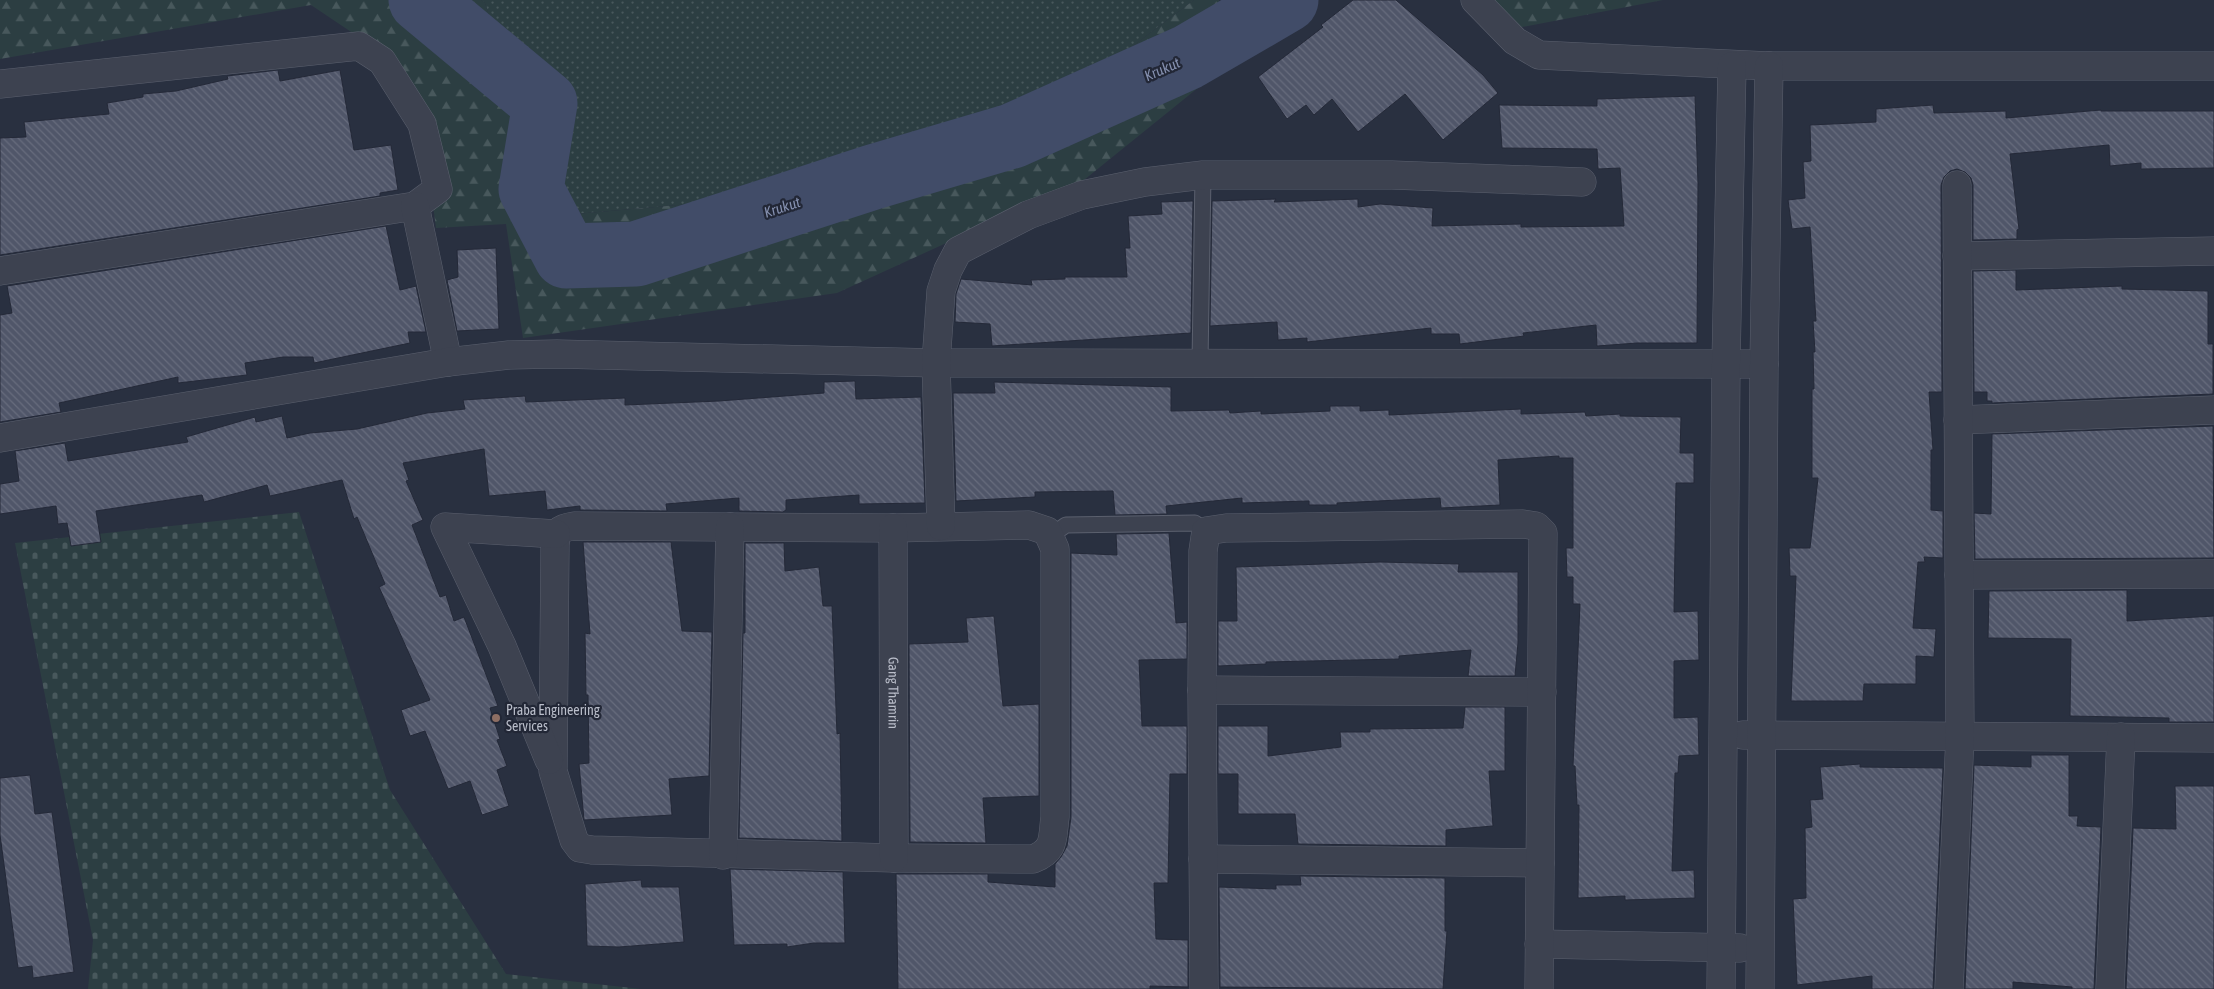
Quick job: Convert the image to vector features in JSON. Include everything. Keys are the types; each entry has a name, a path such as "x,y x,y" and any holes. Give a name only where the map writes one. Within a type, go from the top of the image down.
{"street":[{"path":"1476,0 1514,41 1539,55 1732,66 2214,66"},
{"path":"0,84 360,46 382,61 422,124 438,189 415,206 0,272"},
{"path":"1721,989 1726,364 1732,66"},
{"path":"1760,989 1764,364 1769,66"},
{"path":"941,526 936,363 941,291 948,270 958,251 1028,215 1082,195 1145,182 1203,176 1392,175 1582,182"},
{"path":"1949,989 1960,735 1957,185"},
{"path":"415,206 448,362"},
{"path":"1957,256 2214,251"},
{"path":"0,438 448,362 509,355 557,354 936,363 1764,364"},
{"path":"1958,420 2214,410"},
{"path":"1204,989 1202,690 1203,551 1206,532 1226,528 1523,524 1536,526 1543,533 1539,989"},
{"path":"553,771 556,534 562,528 574,526 893,528 1029,525 1047,530 1055,549 1055,817 1050,848 1044,855 1033,859 723,855 580,848 574,840 553,771 502,646 445,527 556,534"},
{"path":"723,855 730,527"},
{"name":"Gang Thamrin","path":"893,528 894,858"},
{"path":"1959,575 2214,574"},
{"path":"1202,690 1542,692"},
{"path":"1724,734 2214,738"},
{"path":"2110,989 2121,737"},
{"path":"1203,859 1540,863"},
{"path":"1540,944 1760,948"}],"lane":[{"path":"1200,363 1203,176"},
{"path":"1050,536 1066,525 1195,524 1206,532"}],"green space":[{"path":"0,0 481,0 485,3 553,216 701,203 1085,82 1194,0 1219,0 1230,62 1084,180 837,293 523,338 506,224 436,228 423,127 387,56 311,5 0,59"},
{"path":"481,0 1194,0 1085,82 701,203 552,216 485,3"},
{"path":"1492,0 1663,0 1517,28"},
{"path":"299,512 390,790 506,974 641,989 88,989 93,940 15,543"}],"building":[{"path":"1353,0 1396,0 1483,75 1498,93 1443,140 1405,94 1358,132 1332,99 1314,115 1306,105 1287,119 1258,77 1323,27 1321,25"},
{"path":"278,70 280,81 340,70 354,150 391,145 398,190 380,193 380,196 0,255 0,138 26,137 24,122 109,114 107,103 143,97 143,94 176,91 228,79 227,76"},
{"path":"1695,96 1698,183 1697,343 1637,343 1597,346 1596,325 1523,333 1524,336 1460,344 1459,334 1431,334 1431,328 1307,342 1307,338 1278,340 1277,322 1210,326 1212,201 1276,199 1274,202 1358,199 1358,207 1380,204 1433,208 1432,226 1521,224 1521,227 1624,226 1620,168 1598,169 1597,149 1502,148 1499,105 1597,106 1597,99"},
{"path":"1933,105 1934,113 2006,111 2006,118 2101,110 2214,111 2214,168 2141,169 2141,163 2110,166 2109,145 2010,154 2019,229 2017,230 2017,239 1973,240 1973,185 1971,178 1965,172 1957,169 1950,171 1944,177 1941,185 1942,392 1929,392 1933,450 1931,450 1931,510 1943,511 1943,558 1924,557 1925,562 1918,562 1913,628 1936,629 1934,657 1916,656 1916,684 1864,684 1863,701 1791,701 1796,576 1790,576 1789,548 1810,548 1818,478 1812,478 1812,389 1814,389 1813,352 1815,352 1813,321 1816,321 1810,227 1792,229 1788,200 1805,198 1803,162 1811,161 1810,125 1876,122 1876,109"},
{"path":"1193,201 1191,333 992,346 990,324 955,322 956,294 961,279 1032,285 1031,280 1065,279 1065,277 1127,277 1125,248 1130,248 1128,216 1162,214 1161,202"},
{"path":"386,226 400,290 416,286 426,332 408,332 410,343 314,363 313,357 283,357 245,363 247,375 178,383 178,377 59,403 61,412 0,422 0,315 12,313 7,286"},
{"path":"496,248 499,329 457,331 447,280 458,277 457,250"},
{"path":"2016,270 2016,290 2122,286 2122,289 2208,291 2208,344 2213,344 2213,394 1992,403 1992,401 1987,401 1987,392 1974,392 1973,271"},
{"path":"855,381 856,399 921,397 925,503 859,504 859,495 786,500 786,510 783,512 739,511 739,498 666,504 667,511 580,510 580,506 547,510 545,491 489,496 484,449 403,463 409,480 406,481 423,520 412,525 440,597 446,595 454,621 464,617 498,706 490,708 500,739 497,740 507,766 497,770 509,806 482,815 470,781 448,789 425,731 410,736 401,710 430,700 379,587 385,584 357,517 354,519 342,480 270,496 267,485 204,502 202,495 96,511 101,542 71,546 67,523 58,524 56,506 0,514 0,484 19,481 15,451 65,443 68,461 188,442 186,437 255,417 256,422 282,416 287,438 310,433 357,429 427,413 465,409 463,400 525,396 526,402 625,398 625,405 719,401 824,393 824,382"},
{"path":"994,382 1171,387 1171,411 1229,410 1230,413 1261,411 1261,414 1330,411 1330,406 1360,406 1360,411 1389,410 1389,415 1521,409 1521,414 1585,412 1586,416 1620,414 1620,416 1681,417 1680,453 1694,453 1694,483 1676,483 1674,612 1698,611 1699,660 1674,661 1674,718 1698,717 1699,755 1679,756 1678,773 1675,773 1672,871 1694,870 1695,898 1625,900 1625,896 1578,898 1579,805 1577,805 1575,766 1573,766 1580,604 1573,604 1573,577 1567,577 1566,548 1573,548 1573,458 1559,458 1559,456 1498,460 1500,505 1441,508 1440,498 1309,505 1309,501 1242,503 1242,498 1166,506 1167,514 1115,515 1113,491 1035,492 1035,497 956,501 953,393 995,393"},
{"path":"2213,426 2214,558 1975,559 1974,513 1991,514 1992,434"},
{"path":"1169,533 1176,623 1187,622 1187,659 1139,660 1142,726 1187,726 1187,774 1170,774 1168,883 1154,883 1156,939 1188,940 1188,987 1150,986 1150,989 898,989 896,874 988,874 988,882 1055,887 1055,864 1067,846 1071,817 1071,553 1117,555 1116,534"},
{"path":"583,542 671,542 682,631 712,632 709,776 669,779 672,815 584,820 579,764 589,763 585,633 590,634"},
{"path":"745,543 784,543 785,571 819,567 823,606 832,606 837,734 840,733 842,841 739,838 743,633 745,633"},
{"path":"1381,562 1459,564 1458,572 1518,572 1518,643 1515,676 1468,676 1471,650 1399,656 1399,659 1266,662 1266,664 1218,666 1218,621 1237,621 1236,567"},
{"path":"2127,590 2127,621 2214,616 2214,722 2169,722 2169,718 2070,716 2071,639 1988,638 1989,591"},
{"path":"994,616 1003,706 1039,704 1039,796 983,798 986,843 910,842 909,644 968,642 966,618"},
{"path":"1465,707 1505,707 1505,771 1489,771 1493,826 1446,830 1446,846 1298,844 1295,814 1238,814 1238,774 1218,774 1218,726 1268,726 1268,756 1341,747 1340,732 1370,732 1370,729 1463,728"},
{"path":"2031,755 2069,755 2069,816 2078,816 2077,826 2101,827 2094,989 2072,989 2072,987 2013,982 2013,989 1965,989 1974,765 2031,767"},
{"path":"1860,764 1860,767 1943,768 1933,989 1872,989 1872,976 1797,985 1793,899 1806,898 1805,828 1812,827 1810,800 1823,799 1820,767"},
{"path":"30,775 35,814 52,812 74,972 33,978 32,966 18,968 0,835 0,778"},
{"path":"2175,786 2214,786 2214,989 2126,989 2133,828 2176,829"},
{"path":"730,869 843,872 845,943 814,943 787,947 787,944 734,945"},
{"path":"1300,876 1445,878 1445,931 1447,931 1443,989 1220,987 1219,887 1276,889 1276,885 1301,885"},
{"path":"641,880 642,887 679,887 684,942 619,947 587,946 585,884"}],"waterway":[{"name":"Krukut","path":"421,0 545,103 531,189 566,256 636,254 873,177 1012,136 1188,57 1286,0"}],"place":[{"name":"Praba Engineering Services","path":"496,718"}]}
